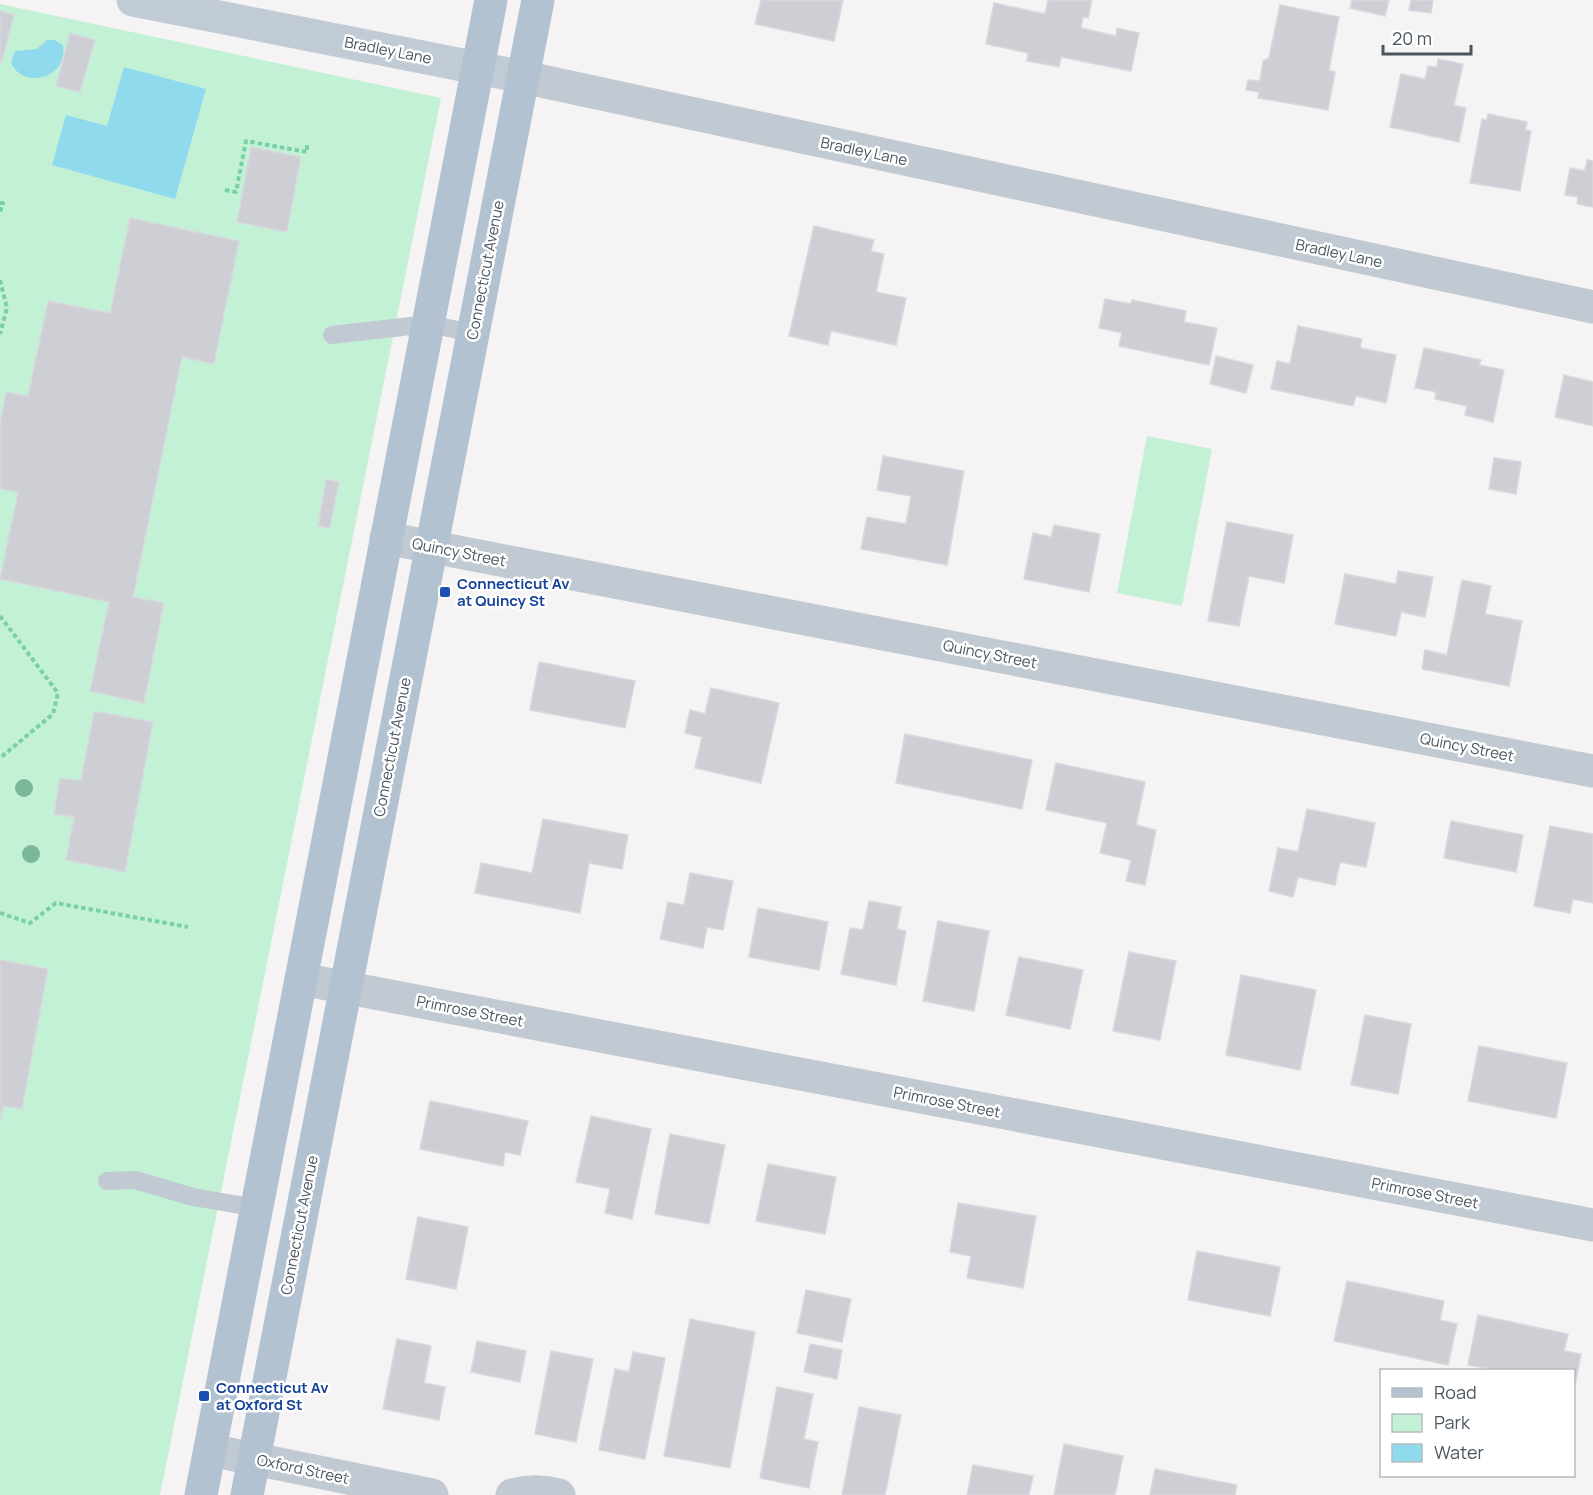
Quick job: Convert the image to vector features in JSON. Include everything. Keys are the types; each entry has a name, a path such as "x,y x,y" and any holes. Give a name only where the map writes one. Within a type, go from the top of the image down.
{"main road":[{"name":"Bradley Lane","path":"134,0 523,77"},
{"path":"201,1495 490,0"},
{"name":"Connecticut Avenue","path":"247,1495 538,0"}],"street":[{"name":"Bradley Lane","path":"523,77 1593,307"},
{"name":"Quincy Street","path":"386,538 1593,771"},
{"name":"Primrose Street","path":"301,979 1593,1225"},
{"name":"Oxford Street","path":"210,1450 432,1495"},
{"path":"512,1495 523,1492 559,1495"}],"lane":[{"path":"332,335 428,324 472,333"},
{"path":"107,1181 135,1180 193,1197 257,1208"}],"path":[{"path":"225,190 236,192 246,141 307,152 307,145"},
{"path":"0,203 3,203 0,212"},
{"path":"0,280 8,308 0,334"},
{"path":"0,616 58,693 53,714 0,758"},
{"path":"0,913 30,923 56,903 188,927"}],"green space":[{"path":"0,4 441,98 160,1495 0,1495"},
{"path":"1147,436 1212,449 1182,606 1117,593"}],"water":[{"path":"47,40 54,40 63,45 63,57 58,67 42,77 33,78 24,76 16,70 11,62 15,51 37,49"},
{"path":"124,67 206,89 175,199 52,165 66,115 107,126"}],"building":[{"path":"761,0 843,0 834,41 755,24"},
{"path":"1048,0 1092,0 1088,18 1083,17 1081,28 1116,36 1117,28 1139,33 1131,71 1061,57 1059,67 1027,61 1028,53 986,44 994,3 1045,14"},
{"path":"1352,0 1389,0 1385,16 1350,8"},
{"path":"1411,0 1433,0 1431,13 1409,10"},
{"path":"1280,5 1339,17 1329,70 1335,72 1328,110 1258,98 1259,92 1246,90 1248,80 1260,81 1263,61 1269,58"},
{"path":"0,11 14,15 1,64 0,63"},
{"path":"70,33 95,40 80,92 56,86"},
{"path":"1438,59 1463,64 1454,105 1466,108 1459,142 1390,127 1401,74 1425,79 1428,66 1437,67"},
{"path":"1488,114 1527,122 1525,130 1531,131 1520,191 1470,183 1482,119 1487,120"},
{"path":"251,147 301,157 287,232 237,222"},
{"path":"1587,160 1593,161 1593,207 1577,204 1578,197 1565,195 1570,168 1585,171"},
{"path":"130,218 239,241 214,364 182,357 133,597 164,603 144,703 90,691 109,602 0,579 18,492 0,489 0,423 6,392 28,396 48,301 110,313"},
{"path":"814,226 874,240 871,251 884,254 876,292 906,298 896,345 831,331 828,345 789,336"},
{"path":"1105,299 1131,304 1132,300 1186,311 1184,322 1217,328 1209,365 1119,346 1122,333 1099,328"},
{"path":"1298,326 1362,339 1360,348 1396,355 1386,403 1356,396 1353,406 1271,389 1277,361 1290,364"},
{"path":"1424,348 1481,360 1479,365 1504,370 1493,422 1465,415 1467,406 1435,399 1436,392 1415,388"},
{"path":"1216,356 1253,365 1246,393 1210,384"},
{"path":"1564,375 1593,382 1593,426 1555,417"},
{"path":"883,456 964,471 947,565 861,549 867,517 906,524 911,496 877,490"},
{"path":"1494,458 1521,462 1516,494 1489,489"},
{"path":"326,479 339,482 330,528 318,526"},
{"path":"1227,522 1293,535 1284,583 1249,576 1239,626 1208,621"},
{"path":"1054,525 1100,534 1089,592 1024,579 1033,533 1051,537"},
{"path":"1398,571 1433,577 1425,617 1401,612 1396,636 1335,624 1345,574 1396,584"},
{"path":"1462,580 1491,586 1485,614 1522,621 1509,686 1422,669 1425,650 1447,655"},
{"path":"539,662 635,681 625,728 530,710"},
{"path":"711,688 779,703 761,783 695,768 702,737 685,733 690,710 705,714"},
{"path":"94,711 153,722 125,872 66,860 74,817 54,814 60,778 81,781"},
{"path":"905,734 1032,760 1022,809 896,783"},
{"path":"1056,763 1145,782 1136,825 1156,830 1145,885 1126,881 1131,860 1100,853 1107,823 1046,810"},
{"path":"1307,809 1375,823 1366,867 1340,862 1335,885 1298,877 1293,897 1269,891 1278,848 1298,852"},
{"path":"543,819 628,835 622,869 589,863 580,913 475,893 481,863 532,873"},
{"path":"1451,821 1523,835 1516,872 1444,858"},
{"path":"1550,826 1593,834 1593,903 1573,899 1570,913 1534,906"},
{"path":"690,873 733,881 723,930 707,927 703,948 660,939 668,902 684,905"},
{"path":"869,901 901,907 897,929 906,931 896,985 841,974 850,928 863,930"},
{"path":"758,908 828,922 819,970 749,957"},
{"path":"938,921 989,931 974,1011 923,1001"},
{"path":"1129,952 1176,961 1160,1040 1113,1031"},
{"path":"1019,957 1083,970 1070,1029 1006,1015"},
{"path":"0,960 48,969 22,1109 3,1106 0,1123"},
{"path":"1241,975 1316,990 1300,1070 1226,1055"},
{"path":"1365,1015 1411,1024 1398,1094 1351,1085"},
{"path":"1479,1046 1567,1063 1556,1118 1468,1101"},
{"path":"430,1101 528,1121 520,1155 505,1152 503,1166 420,1149"},
{"path":"591,1116 651,1129 632,1219 605,1213 610,1189 576,1182"},
{"path":"670,1134 725,1145 709,1224 655,1214"},
{"path":"768,1164 836,1177 825,1234 756,1221"},
{"path":"958,1203 1036,1216 1023,1288 967,1278 971,1256 950,1252"},
{"path":"418,1217 468,1227 456,1289 406,1279"},
{"path":"1197,1251 1280,1267 1270,1316 1188,1300"},
{"path":"1347,1281 1444,1301 1440,1320 1457,1324 1448,1365 1334,1341"},
{"path":"806,1290 851,1299 842,1342 797,1333"},
{"path":"1478,1315 1568,1334 1564,1351 1581,1354 1576,1381 1575,1369 1491,1369 1468,1365"},
{"path":"690,1319 755,1332 730,1468 664,1456"},
{"path":"397,1339 431,1346 424,1383 445,1387 439,1420 383,1409"},
{"path":"477,1341 526,1351 520,1382 471,1372"},
{"path":"810,1344 842,1350 837,1379 804,1372"},
{"path":"551,1351 593,1359 576,1442 535,1434"},
{"path":"633,1352 665,1358 645,1459 599,1450 615,1369 629,1372"},
{"path":"777,1387 813,1394 804,1439 818,1442 809,1488 760,1478"},
{"path":"859,1407 901,1415 885,1495 842,1495"},
{"path":"1064,1444 1123,1456 1115,1495 1054,1495"},
{"path":"973,1465 1033,1476 1029,1495 967,1495"},
{"path":"1155,1469 1237,1485 1235,1495 1150,1495"}],"place":[{"name":"Connecticut Av at Quincy St","path":"445,592"},
{"name":"Connecticut Av at Oxford St","path":"204,1396"}]}
